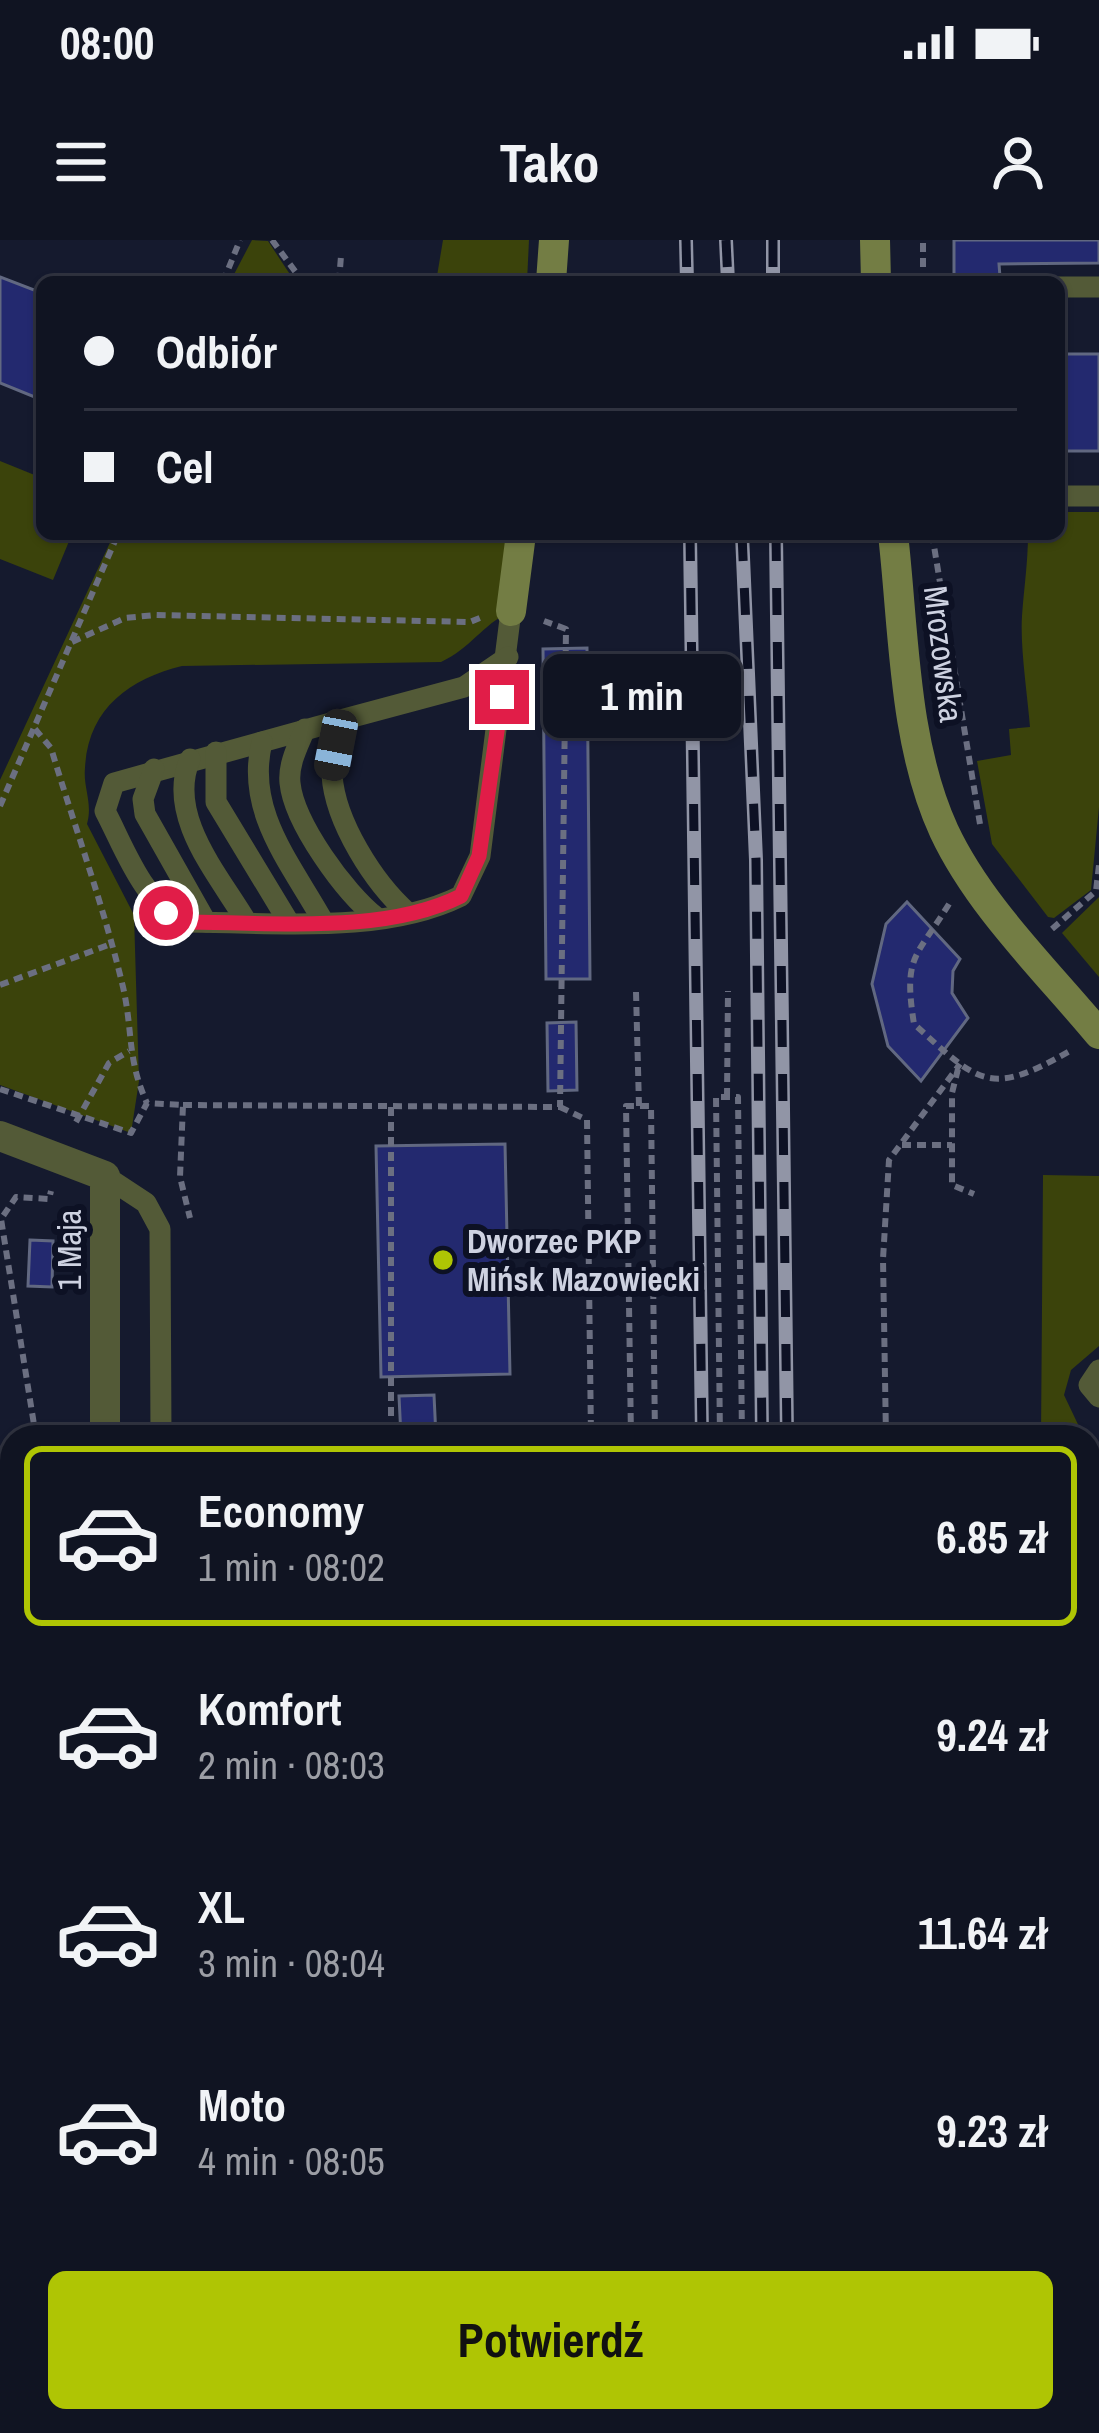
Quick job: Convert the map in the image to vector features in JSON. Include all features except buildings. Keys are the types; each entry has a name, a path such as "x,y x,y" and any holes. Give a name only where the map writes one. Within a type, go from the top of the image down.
{"street":[{"path":"551,276 554,240"},
{"path":"875,240 876,276"},
{"path":"513,611 520,540"},
{"name":"Mrozowska","path":"894,540 926,783 946,835 974,883 1099,1034"},
{"name":"1 Maja","path":"8,1147 105,1176 105,1425"}],"lane":[{"path":"1065,287 1099,287"},
{"path":"1065,496 1099,496"},
{"path":"508,657 464,687 114,783 104,811 151,896 166,913 186,922 376,917 408,913 461,896 479,856 508,657 513,611"},
{"path":"352,717 331,770 334,794 382,885 408,913"},
{"path":"305,729 289,778 293,798 338,879 376,917"},
{"path":"262,742 254,774 257,803 323,921"},
{"path":"216,752 216,802 288,921"},
{"path":"190,759 184,774 184,812 246,921"},
{"path":"154,769 143,799 146,814 206,922"},
{"path":"105,1176 146,1203 160,1229 161,1425"},
{"path":"1099,1370 1089,1385 1099,1397"}],"path":[{"path":"225,276 240,240"},
{"path":"272,240 299,276"},
{"path":"923,240 923,276"},
{"path":"339,276 341,256"},
{"path":"0,806 116,540"},
{"path":"933,540 982,829"},
{"path":"73,642 124,618 155,615 470,622 513,611 566,629 560,1107"},
{"path":"35,729 51,748 111,944 124,993 129,1051 147,1103"},
{"path":"1048,931 1096,891 1099,866"},
{"path":"933,930 911,954 908,988 914,1024 960,1064 990,1080 1022,1078"},
{"path":"0,985 111,944"},
{"path":"727,1097 728,991"},
{"path":"636,992 639,1106"},
{"path":"34,1425 1,1219 16,1197 49,1198 109,1063 129,1051"},
{"path":"886,1425 883,1259 889,1160 960,1064"},
{"path":"960,1064 952,1093 952,1185 974,1194"},
{"path":"719,1425 716,1097 738,1097 742,1425"},
{"path":"183,1106 560,1107 587,1120 591,1425"},
{"path":"631,1425 626,1106 651,1106 655,1425"},
{"path":"391,1107 391,1425"},
{"path":"899,1145 952,1145"}],"green space":[{"path":"252,240 268,241 291,276 233,276"},
{"path":"443,240 529,240 527,276 437,276"},
{"path":"0,461 36,476 36,540 70,540 53,580 0,559"},
{"path":"1065,512 1099,512 1099,807 1091,890 1054,918 1048,917 992,844 977,761 1011,755 1009,729 1030,727 1022,628 1028,540 1065,540"},
{"path":"111,540 515,540 511,611 441,662 182,666 129,688 103,713 88,747 87,824 134,915 139,1081 131,1133 0,1085 0,780"},
{"path":"1099,897 1099,977 1062,933"},
{"path":"1043,1175 1099,1176 1099,1346 1071,1370 1064,1395 1078,1425 1041,1425"}],"railway":[{"path":"686,240 687,276"},
{"path":"726,240 728,276"},
{"path":"773,240 773,276"},
{"path":"690,540 702,1425"},
{"path":"742,540 756,860 762,1425"},
{"path":"776,540 787,1425"}],"place":[{"name":"Dworzec PKP Mińsk Mazowiecki","path":"443,1260"}],"route":[{"path":"166,913 186,922 323,921 408,913 439,907 461,896 479,856 502,697"}]}
